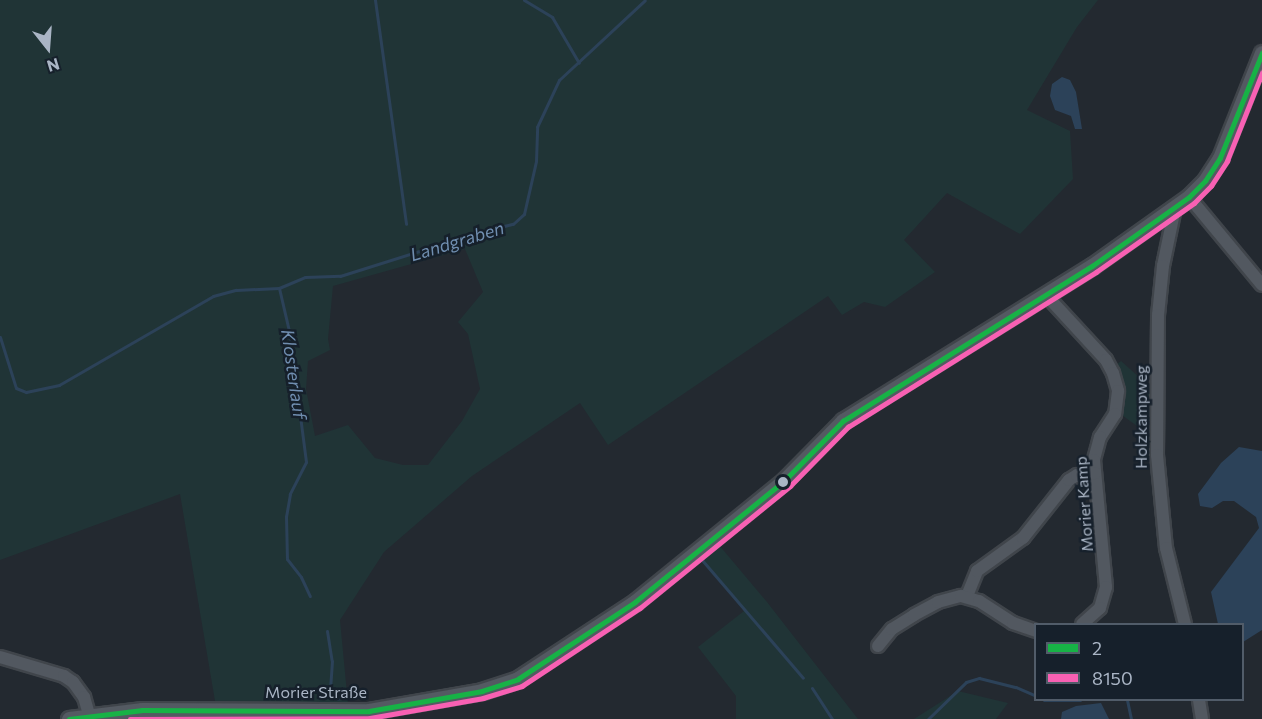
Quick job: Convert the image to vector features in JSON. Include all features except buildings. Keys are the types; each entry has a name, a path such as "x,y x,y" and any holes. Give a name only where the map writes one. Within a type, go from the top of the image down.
{"main road":[{"name":"Morier Straße","path":"69,719 88,715 369,711 482,691 518,679 634,602 785,480 843,421 1046,295 1189,197 1205,181 1220,158 1262,53"}],"street":[{"path":"1189,197 1262,285"},
{"name":"Holzkampweg","path":"1175,208 1163,266 1158,315 1157,455 1166,548 1185,623"},
{"name":"Morier Kamp","path":"1046,295 1106,360 1116,378 1118,403 1097,444 1095,473 1106,587 1100,608 1083,623"},
{"path":"967,596 977,571 1023,538 1069,480 1077,475 1095,473"},
{"path":"878,646 892,629 930,605 953,597 967,596 979,601 1013,623 1034,632"},
{"path":"0,657 64,676 73,682 84,697 88,715"},
{"path":"1199,701 1202,719"}],"green space":[{"path":"0,0 1098,0 1077,27 1027,110 1070,131 1073,179 1020,234 947,193 904,240 935,272 885,307 864,302 842,315 828,296 608,445 580,403 472,476 384,552 340,620 348,704 215,701 180,494 0,560","holes":["465,249 483,292 458,322 468,334 480,389 462,421 428,465 403,465 375,458 348,425 315,436 306,389 308,361 330,350 328,339 333,286"]},
{"path":"1121,361 1149,386 1152,429 1137,426 1119,413 1115,366"},
{"path":"719,545 767,602 858,719 736,719 736,696 698,647 744,611 702,560"},
{"path":"958,691 1008,703 996,719 914,719"}],"water":[{"path":"1062,77 1070,80 1076,92 1082,129 1075,129 1071,116 1055,110 1050,96 1052,84"},
{"path":"1239,447 1262,451 1262,630 1244,641 1244,623 1218,623 1211,592 1259,528 1256,517 1234,501 1223,501 1212,508 1200,506 1198,494 1221,463"},
{"path":"1101,703 1109,719 1061,719 1062,712 1076,706"}],"waterway":[{"path":"375,0 406,224"},
{"path":"524,0 552,17 579,63"},
{"name":"Landgraben","path":"279,288 305,277 340,276 476,233 513,224 524,214 536,161 537,127 559,80 645,0"},
{"name":"Klosterlauf","path":"0,337 16,388 26,392 59,385 213,296 236,290 279,288 289,331 306,462 290,494 286,516 287,559 301,577 310,596"},
{"path":"702,560 803,678"},
{"path":"327,631 332,661 330,690 338,699"},
{"path":"928,719 966,682 979,678 1016,687 1034,695"},
{"path":"812,688 832,719"},
{"path":"1127,701 1131,719"}],"transit line":[{"name":"2","path":"69,719 142,710 369,711 482,691 518,679 635,602 785,480 843,421 1092,266 1189,197 1205,181 1220,158 1262,53"},
{"name":"8150","path":"130,719 370,718 483,698 522,686 640,608 790,486 848,427 1096,272 1194,203 1211,186 1227,161 1262,73"}]}
